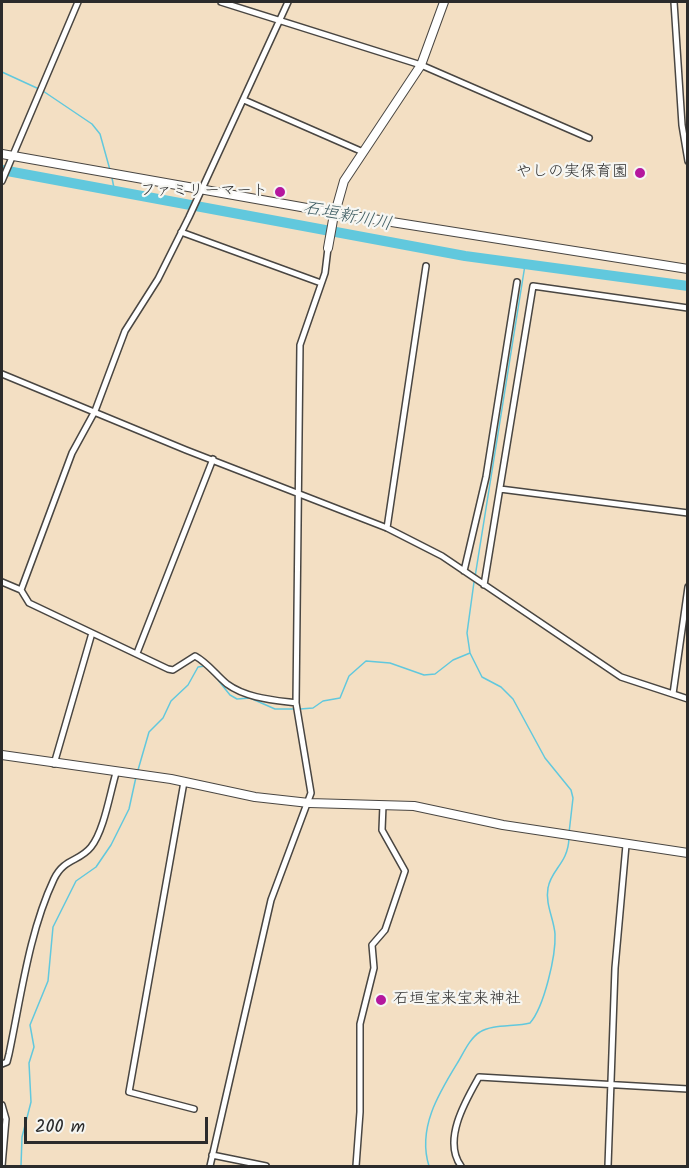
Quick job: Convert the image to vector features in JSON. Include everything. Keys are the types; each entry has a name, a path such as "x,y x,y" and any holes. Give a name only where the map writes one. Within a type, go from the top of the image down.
{"street":[{"path":"2,181 78,2"},
{"path":"221,2 421,65 589,138"},
{"path":"21,590 72,453 95,411 125,331 158,279 189,217 288,2"},
{"path":"210,1167 271,900 311,793 296,703 300,345 321,283 334,217 344,181 421,65 444,2"},
{"path":"674,2 682,125 687,161"},
{"path":"244,100 363,152"},
{"path":"2,154 334,217 687,269"},
{"path":"181,232 321,283"},
{"path":"387,528 426,266"},
{"path":"464,571 486,477 517,282"},
{"path":"484,585 533,286 687,308"},
{"path":"2,374 387,528 428,547 621,677 687,699"},
{"path":"137,653 213,459"},
{"path":"500,489 687,513"},
{"path":"2,582 21,590 29,603 173,669 195,656 205,661 227,683 241,692 296,703"},
{"path":"673,694 687,587"},
{"path":"54,764 92,633"},
{"path":"2,755 184,782 255,797 309,802 414,806 503,825 626,845 687,852"},
{"path":"2,1064 7,1062 33,944 52,883 60,867 91,847 97,835 116,773"},
{"path":"184,782 129,1092 194,1108"},
{"path":"356,1167 360,1112 360,1024 374,968 372,945 385,930 405,871 382,830 383,805"},
{"path":"608,1167 615,968 626,845"},
{"path":"461,1167 454,1148 460,1114 479,1077 687,1089"},
{"path":"2,1104 6,1119 2,1166"},
{"path":"212,1155 266,1167"}],"waterway":[{"path":"2,72 39,89"},
{"path":"43,91 92,124 100,134 110,170"},
{"name":"石垣新川川","path":"2,170 465,256 688,286"},
{"path":"112,178 115,193"},
{"path":"475,577 525,265"},
{"path":"474,582 467,633 470,653 482,677 501,687 513,699 545,758 571,790 573,798 569,833"},
{"path":"300,709 313,708 323,701 340,698 349,676 366,661 390,663 424,675 435,674 453,660 470,653"},
{"path":"138,770 149,732 163,718 171,701 188,685 198,667 205,666"},
{"path":"218,680 230,695 237,699 250,698 275,709 295,709"},
{"path":"21,1166 22,1137 31,1102 29,1063 34,1047 30,1025 48,981 53,927 76,881 96,867 111,845 129,809 136,777"},
{"path":"429,1166 426,1138 432,1111 470,1041 485,1029 530,1023 540,1005 548,981 555,943 548,888 552,876 566,854 569,838"}],"place":[{"name":"やしの実保育園","path":"640,173"},
{"name":"ファミリーマート","path":"280,192"},
{"name":"石垣宝来宝来神社","path":"381,1000"}]}
